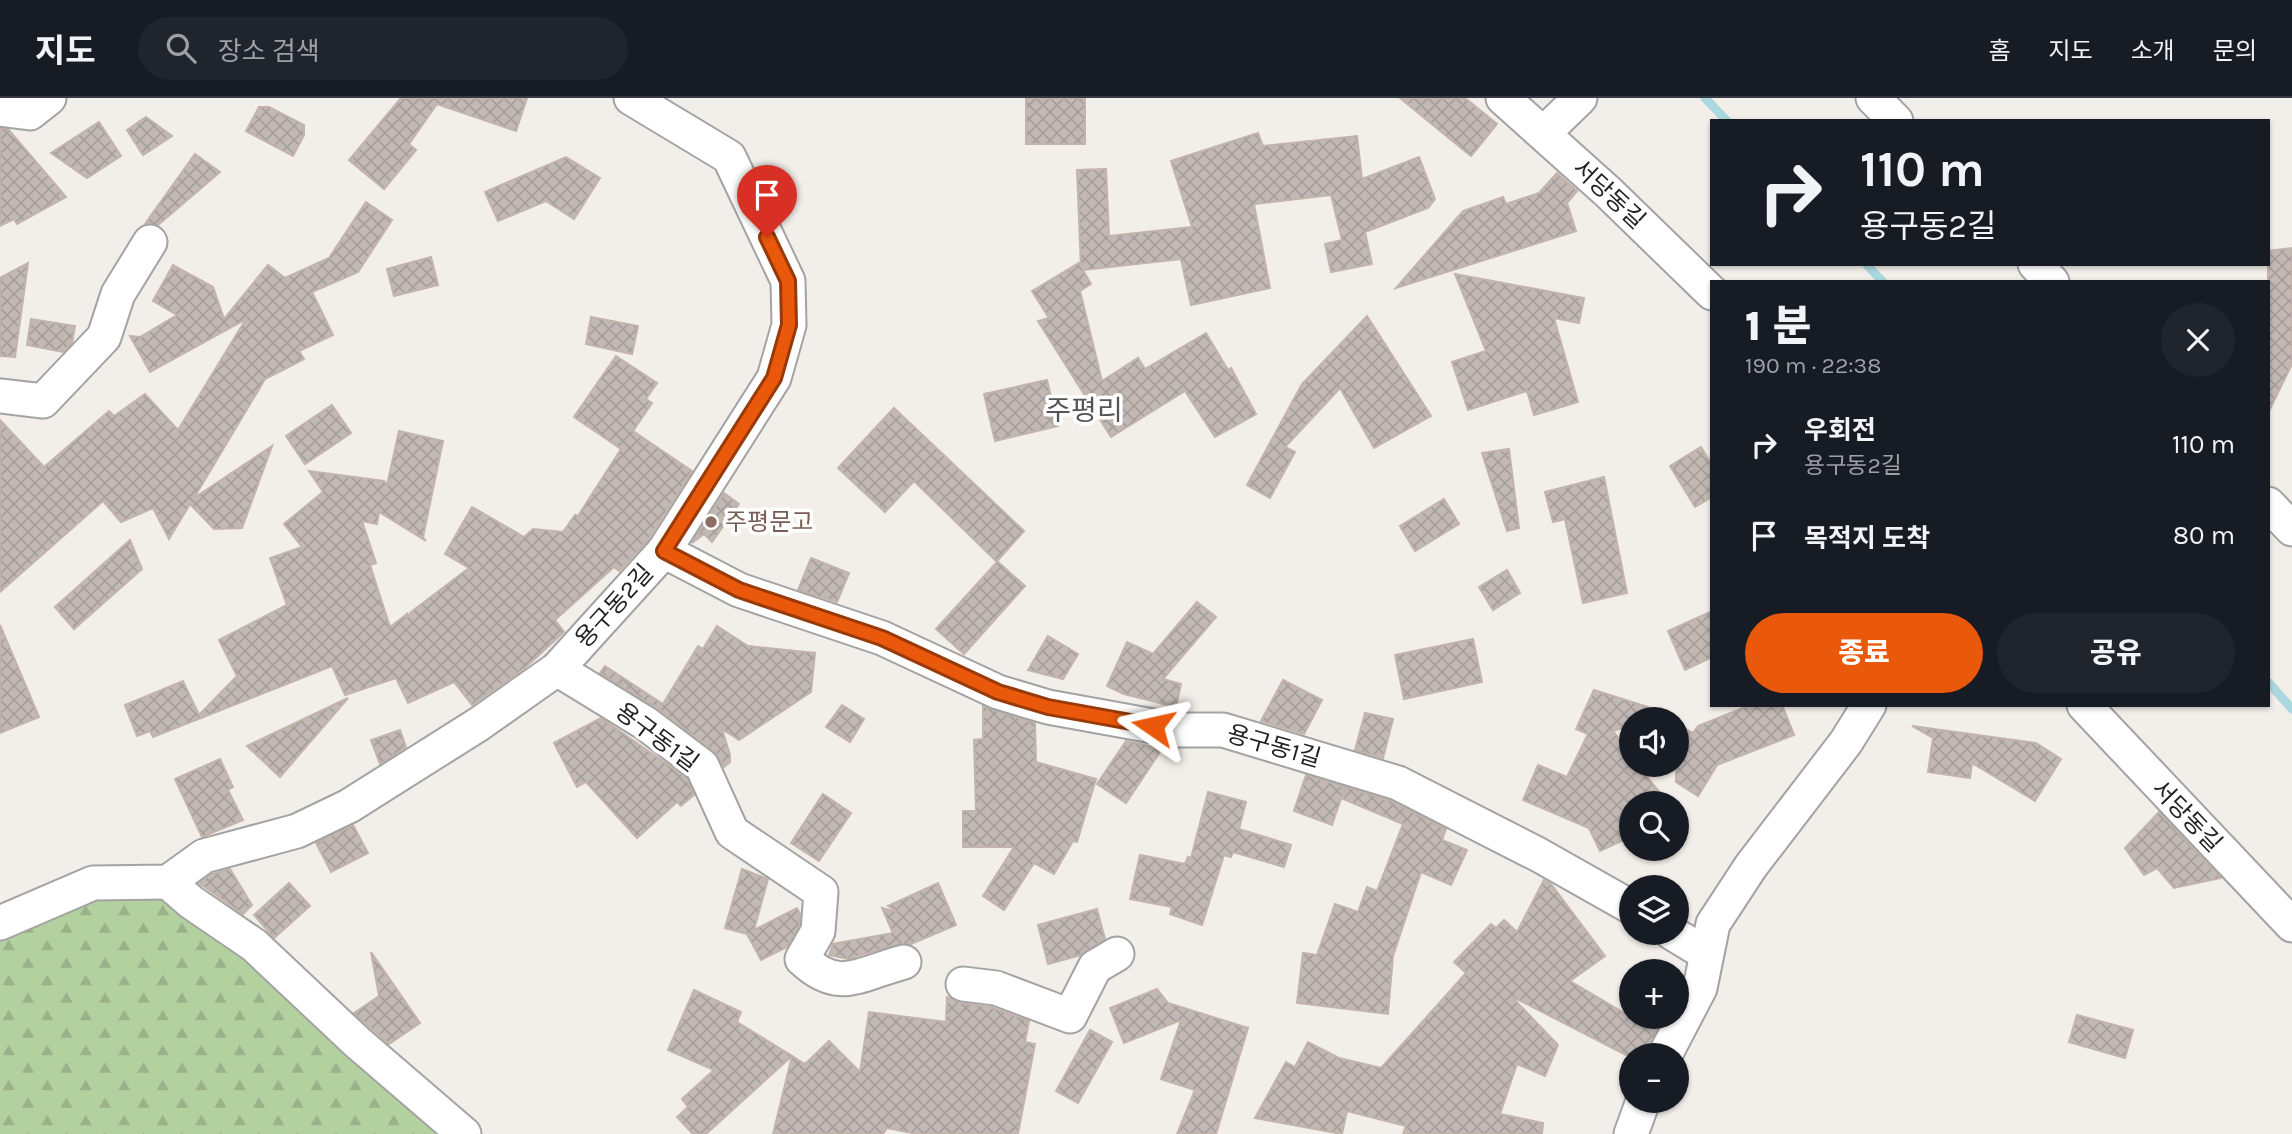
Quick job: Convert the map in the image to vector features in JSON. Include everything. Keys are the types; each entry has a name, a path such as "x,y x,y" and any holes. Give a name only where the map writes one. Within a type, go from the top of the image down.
{"street":[{"path":"0,109 30,113 49,98"},
{"name":"용구동2길","path":"169,882 204,856 297,831 349,806 479,724 557,669 664,551 774,378 789,325 788,281 729,157 631,98"},
{"name":"서당동길","path":"1503,98 1684,263 1710,291"},
{"path":"1544,133 1580,98"},
{"path":"1873,98 1894,119"},
{"path":"0,397 43,401 52,392 104,337 118,294 150,242"},
{"path":"2037,266 2050,280"},
{"path":"2270,506 2292,529"},
{"name":"용구동1길","path":"664,551 739,590 882,638 998,692 1048,707 1175,730 1223,730 1398,783 1539,855 1619,900"},
{"name":"용구동1길","path":"557,669 645,723 702,766 732,832 821,892 818,931 802,959 820,976 838,981 904,962"},
{"path":"1671,1043 1700,988 1713,924 1732,893 1846,742 1868,707"},
{"name":"서당동길","path":"2086,707 2292,925"},
{"path":"0,923 93,883 169,882 191,902 254,945 357,1042 464,1134"},
{"path":"1689,943 1705,953"},
{"path":"963,984 996,988 1070,1016 1095,967 1117,954"},
{"path":"1631,1134 1639,1113"}],"green space":[{"path":"116,881 176,906 277,985 443,1134 0,1134 0,934"}],"building":[{"path":"401,98 527,98 516,131 437,104 409,144 416,150 384,189 349,160"},
{"path":"1026,98 1085,98 1085,144 1026,144"},
{"path":"1400,98 1465,98 1497,124 1471,156"},
{"path":"259,107 269,107 304,125 304,135 293,156 246,131"},
{"path":"146,117 172,136 143,155 127,130"},
{"path":"99,122 121,156 87,178 51,153"},
{"path":"0,128 8,129 66,197 17,224 14,219 0,226"},
{"path":"1258,133 1263,146 1357,136 1362,179 1419,157 1435,199 1428,208 1365,232 1372,264 1331,272 1325,244 1342,240 1331,195 1254,204 1270,288 1191,305 1181,259 1083,270 1091,284 1080,291 1102,381 1138,358 1145,369 1206,333 1228,370 1231,368 1256,414 1215,437 1185,391 1111,437 1038,321 1049,318 1032,291 1079,263 1081,267 1077,170 1106,169 1109,236 1192,227 1171,161"},
{"path":"195,154 220,172 158,225 145,224"},
{"path":"566,157 600,178 574,219 546,201 498,221 485,192"},
{"path":"1557,173 1577,191 1567,203 1576,231 1396,288 1463,211 1503,197 1506,204 1539,193"},
{"path":"366,202 392,220 358,272 312,292 333,335 299,351 304,359 265,379 194,498 272,446 242,528 214,529 190,504 169,539 153,508 121,522 103,501 0,592 0,420 44,467 109,411 114,416 145,394 178,430 246,319 150,372 130,336 140,337 177,315 153,301 173,265 213,287 224,319 268,265 285,278 329,258"},
{"path":"2292,248 2292,364 2270,409 2268,266 2270,251"},
{"path":"431,257 438,285 394,296 387,269"},
{"path":"28,263 15,357 0,356 0,278"},
{"path":"1455,274 1584,298 1579,323 1554,318 1578,402 1534,415 1527,391 1468,410 1452,362 1486,351"},
{"path":"1367,316 1431,416 1374,448 1340,388 1285,447 1295,452 1270,498 1247,485 1302,384"},
{"path":"591,317 638,326 632,354 586,344"},
{"path":"31,319 75,326 72,343 63,352 27,345"},
{"path":"616,356 657,383 646,399 652,403 633,431 692,471 647,541 619,571 614,567 555,620 564,632 526,667 472,705 454,682 408,703 396,678 345,695 332,666 153,737 150,731 137,736 125,705 183,681 199,715 237,676 219,640 287,605 270,558 302,547 284,524 323,492 309,471 384,481 387,485 399,431 443,441 423,537 426,541 379,512 377,524 362,521 376,563 370,565 390,627 407,614 406,619 411,612 469,568 445,554 472,507 524,537 533,529 563,532 575,515 578,516 621,449 574,417"},
{"path":"1047,380 1058,426 995,441 984,394"},
{"path":"332,405 351,433 305,464 286,436"},
{"path":"894,408 1024,531 997,561 1025,586 964,654 936,629 997,562 914,481 885,512 838,468"},
{"path":"1701,447 1710,462 1710,498 1695,507 1670,466"},
{"path":"1509,449 1519,528 1507,531 1482,453"},
{"path":"1604,477 1627,593 1583,603 1565,519 1553,522 1545,492"},
{"path":"724,493 739,504 712,542 704,534 692,543"},
{"path":"1444,499 1459,524 1415,551 1400,526"},
{"path":"130,540 142,569 74,629 55,607"},
{"path":"811,558 849,573 837,602 798,590"},
{"path":"1507,570 1520,593 1493,610 1479,587"},
{"path":"1197,602 1216,617 1163,679 1181,684 1176,707 1124,694 1107,686 1127,642 1153,654"},
{"path":"1710,612 1710,658 1685,670 1668,631"},
{"path":"0,625 39,717 0,733"},
{"path":"717,626 748,646 815,653 811,692 739,740 722,729 730,755 730,762 724,767 714,751 657,708 600,673 605,666 663,704 698,646 703,649"},
{"path":"1048,636 1078,654 1063,679 1028,670"},
{"path":"1473,639 1482,682 1404,699 1395,655"},
{"path":"1283,680 1322,700 1304,734 1261,721"},
{"path":"1594,690 1648,707 1619,707 1619,729 1613,731 1619,739 1619,777 1647,777 1659,791 1619,791 1619,842 1600,851 1589,828 1523,800 1538,765 1567,777 1588,734 1576,729"},
{"path":"348,698 280,777 247,746"},
{"path":"842,705 864,719 850,742 826,727"},
{"path":"983,706 1035,723 1036,762 1096,779 1077,842 1073,841 1054,874 1034,863 1004,910 983,896 1014,847 963,847 963,811 976,811 974,740 983,739"},
{"path":"1745,707 1783,707 1794,735 1717,765 1698,796 1676,782 1676,777 1689,777 1689,731 1693,733 1698,726"},
{"path":"1365,713 1393,719 1383,758 1355,750"},
{"path":"601,718 687,778 694,795 681,806 677,802 637,838 586,782 577,787 554,743"},
{"path":"1912,726 2036,743 2061,759 2035,801 1972,763 1970,778 1928,772 1933,738"},
{"path":"400,730 406,747 380,764 371,740"},
{"path":"1126,741 1162,749 1126,803 1097,784"},
{"path":"220,759 233,787 228,790 243,820 202,837 175,779"},
{"path":"1306,775 1345,787 1332,825 1294,811"},
{"path":"1346,787 1391,801 1446,829 1442,840 1467,850 1451,885 1421,872 1393,956 1388,1014 1297,1003 1303,953 1317,955 1335,904 1358,912 1367,887 1377,891 1403,824 1343,799"},
{"path":"1208,792 1246,802 1239,829 1291,845 1284,867 1233,852 1231,857 1224,855 1202,925 1170,914 1172,907 1130,899 1140,855 1185,864 1188,857 1191,858"},
{"path":"823,794 851,813 819,861 791,843"},
{"path":"2159,812 2221,878 2174,888 2157,868 2144,875 2125,848"},
{"path":"353,825 368,853 331,872 316,843"},
{"path":"230,869 252,905 243,914 199,883 212,874"},
{"path":"742,869 768,879 754,930 797,908 800,914 799,925 787,947 761,960 747,934 725,928"},
{"path":"1544,880 1551,884 1605,956 1570,981 1619,1010 1619,1029 1658,1029 1651,1043 1619,1043 1619,1051 1511,996 1558,1045 1545,1076 1517,1064 1500,1114 1543,1123 1542,1134 1403,1134 1406,1126 1347,1111 1342,1134 1255,1118 1286,1062 1295,1067 1308,1042 1339,1058 1381,1068 1466,973 1454,962 1491,924 1496,928 1504,920 1517,932"},
{"path":"289,883 310,906 274,938 254,915"},
{"path":"938,883 956,925 911,944 898,944 848,959 829,955 833,944 893,933 882,908 897,912 888,906"},
{"path":"1097,909 1105,939 1081,955 1048,964 1038,925"},
{"path":"371,952 420,1023 389,1044 354,1013 379,996"},
{"path":"1157,989 1168,1003 1248,1028 1216,1134 1177,1134 1195,1090 1161,1079 1181,1020 1124,1043 1110,1008"},
{"path":"694,990 741,1012 737,1022 792,1056 706,1134 693,1134 677,1117 688,1107 682,1099 714,1070 668,1050"},
{"path":"947,997 961,1003 991,1007 1029,1021 1025,1042 1035,1044 1018,1134 917,1134 887,1128 883,1134 773,1134 792,1056 805,1064 829,1041 860,1072 869,1012 946,1022"},
{"path":"2077,1015 2133,1030 2125,1058 2069,1042"},
{"path":"1090,1030 1112,1042 1078,1103 1056,1091"}],"waterway":[{"path":"1705,98 1725,119"},
{"path":"1868,266 1881,280"},
{"path":"2270,684 2292,709"}],"place":[{"name":"주평문고","path":"711,522"}],"district":[{"name":"주평리","path":"1084,410"}],"route":[{"path":"767,237 788,281 789,325 774,378 664,551 739,590 786,609 882,638 998,692 1048,707 1153,726"}]}
